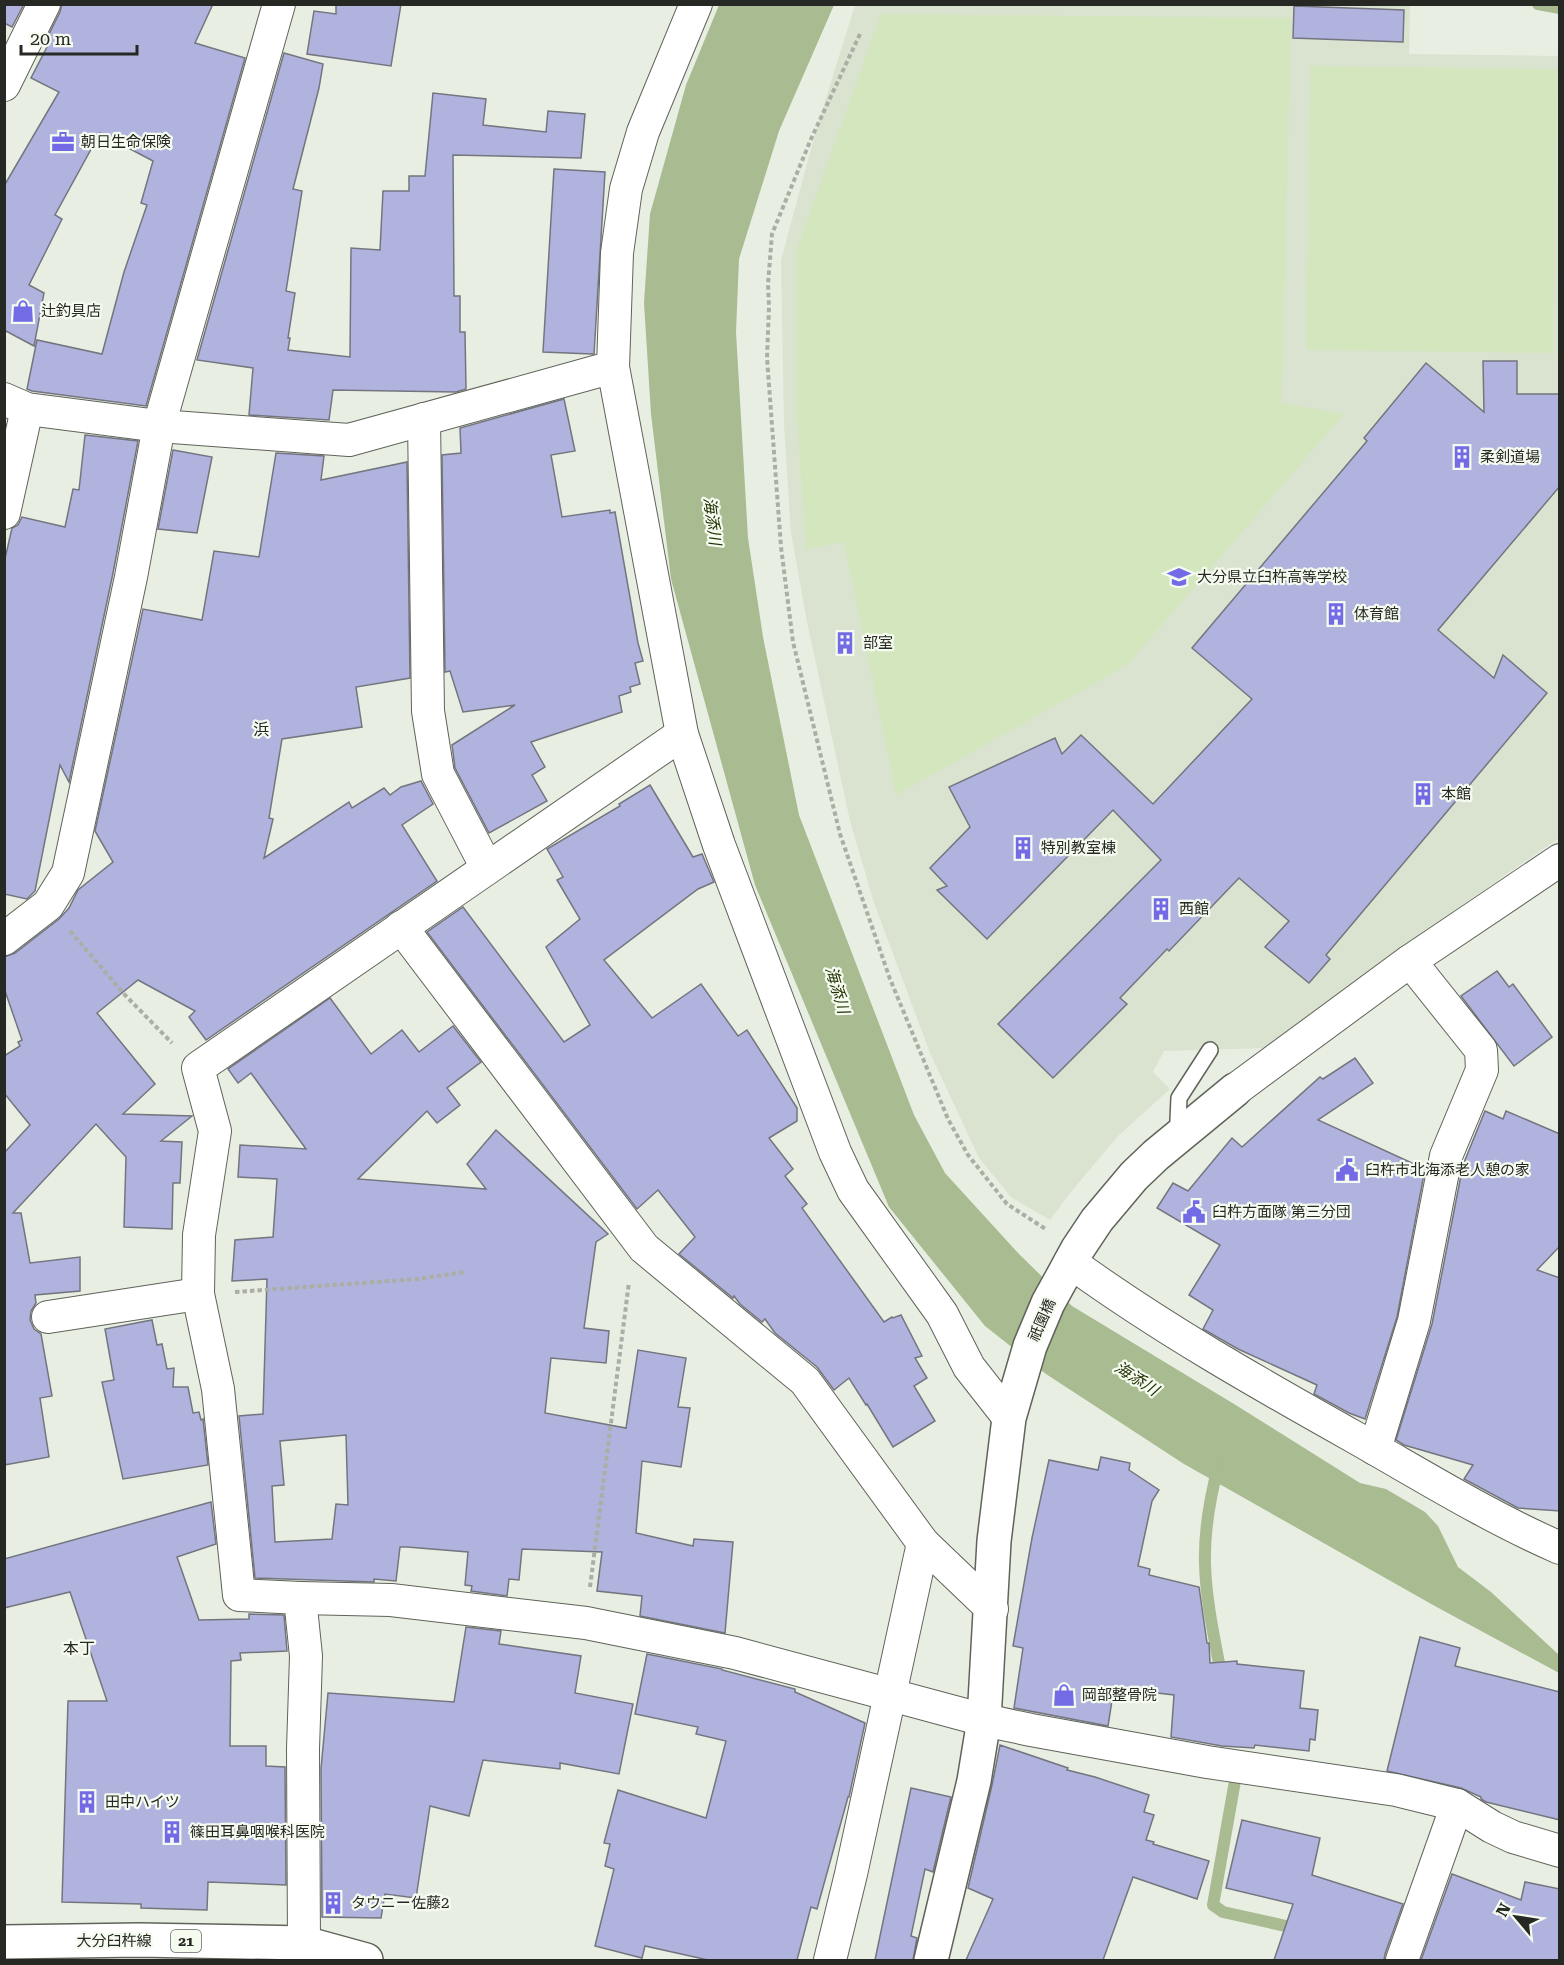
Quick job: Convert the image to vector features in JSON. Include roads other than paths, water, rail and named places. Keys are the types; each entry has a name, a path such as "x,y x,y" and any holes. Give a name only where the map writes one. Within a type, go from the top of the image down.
{"street":[{"path":"4,85 44,4"},
{"path":"4,939 48,905 68,873 131,577 159,426 279,4"},
{"path":"696,4 643,132 626,189 617,253 614,367 682,734 719,846 836,1152 853,1190 942,1314 969,1367 1009,1418"},
{"path":"4,513 16,404 159,426 349,440 614,367"},
{"path":"424,419 428,711 438,774 487,868"},
{"path":"682,734 198,1068 216,1131 199,1235 198,1294 218,1389 239,1595 391,1600 586,1623 735,1653 984,1720 1056,1735 1207,1762 1396,1790 1457,1805 1513,1837 1560,1851"},
{"path":"1235,1090 1410,961 1560,860"},
{"path":"401,927 644,1248 804,1381 923,1543 992,1609"},
{"path":"1375,1449 1414,1321 1446,1156 1482,1070 1481,1050 1410,961"},
{"name":"祇園橋","path":"932,1960 974,1781 984,1720 994,1541 1009,1418 1023,1367 1038,1325 1070,1262 1097,1220 1134,1176 1180,1134 1235,1090"},
{"path":"1070,1262 1143,1313 1274,1392 1478,1508 1560,1548"},
{"path":"48,1317 198,1294"},
{"path":"830,1960 923,1543"},
{"path":"300,1598 306,1656 303,1749 304,1943"},
{"path":"1402,1960 1457,1805"},
{"name":"大分臼杵線","path":"4,1942 139,1950 304,1943 366,1960"}],"lane":[{"path":"1180,1134 1179,1098 1210,1050"}],"water":[{"name":"海添川","path":"719,5 834,5 779,131 739,259 736,332 748,538 763,637 799,815 914,1115 945,1173 1019,1254 1072,1306 1360,1483 1386,1489 1425,1512 1438,1526 1458,1567 1491,1592 1559,1655 1559,1673 1433,1605 1184,1464 1046,1374 985,1326 889,1207 755,885 671,579 651,414 644,303 650,214 686,85"}],"waterway":[{"path":"1538,4 1560,8"},
{"path":"1218,1467 1208,1515 1205,1564 1209,1607 1222,1679"},
{"path":"1235,1781 1213,1905 1223,1912 1299,1929"}],"place":[{"name":"朝日生命保険","path":"63,142"},
{"name":"辻釣具店","path":"23,311"},
{"name":"柔剣道場","path":"1462,457"},
{"name":"大分県立臼杵高等学校","path":"1179,577"},
{"name":"体育館","path":"1336,614"},
{"name":"部室","path":"845,643"},
{"name":"本館","path":"1423,794"},
{"name":"特別教室棟","path":"1023,848"},
{"name":"西館","path":"1161,909"},
{"name":"臼杵市北海添老人憩の家","path":"1347,1170"},
{"name":"臼杵方面隊 第三分団","path":"1194,1212"},
{"name":"岡部整骨院","path":"1064,1695"},
{"name":"田中ハイツ","path":"87,1802"},
{"name":"篠田耳鼻咽喉科医院","path":"172,1832"},
{"name":"タウニー佐藤2","path":"333,1903"}],"district":[{"name":"浜","path":"261,729"},
{"name":"本丁","path":"79,1648"}]}
